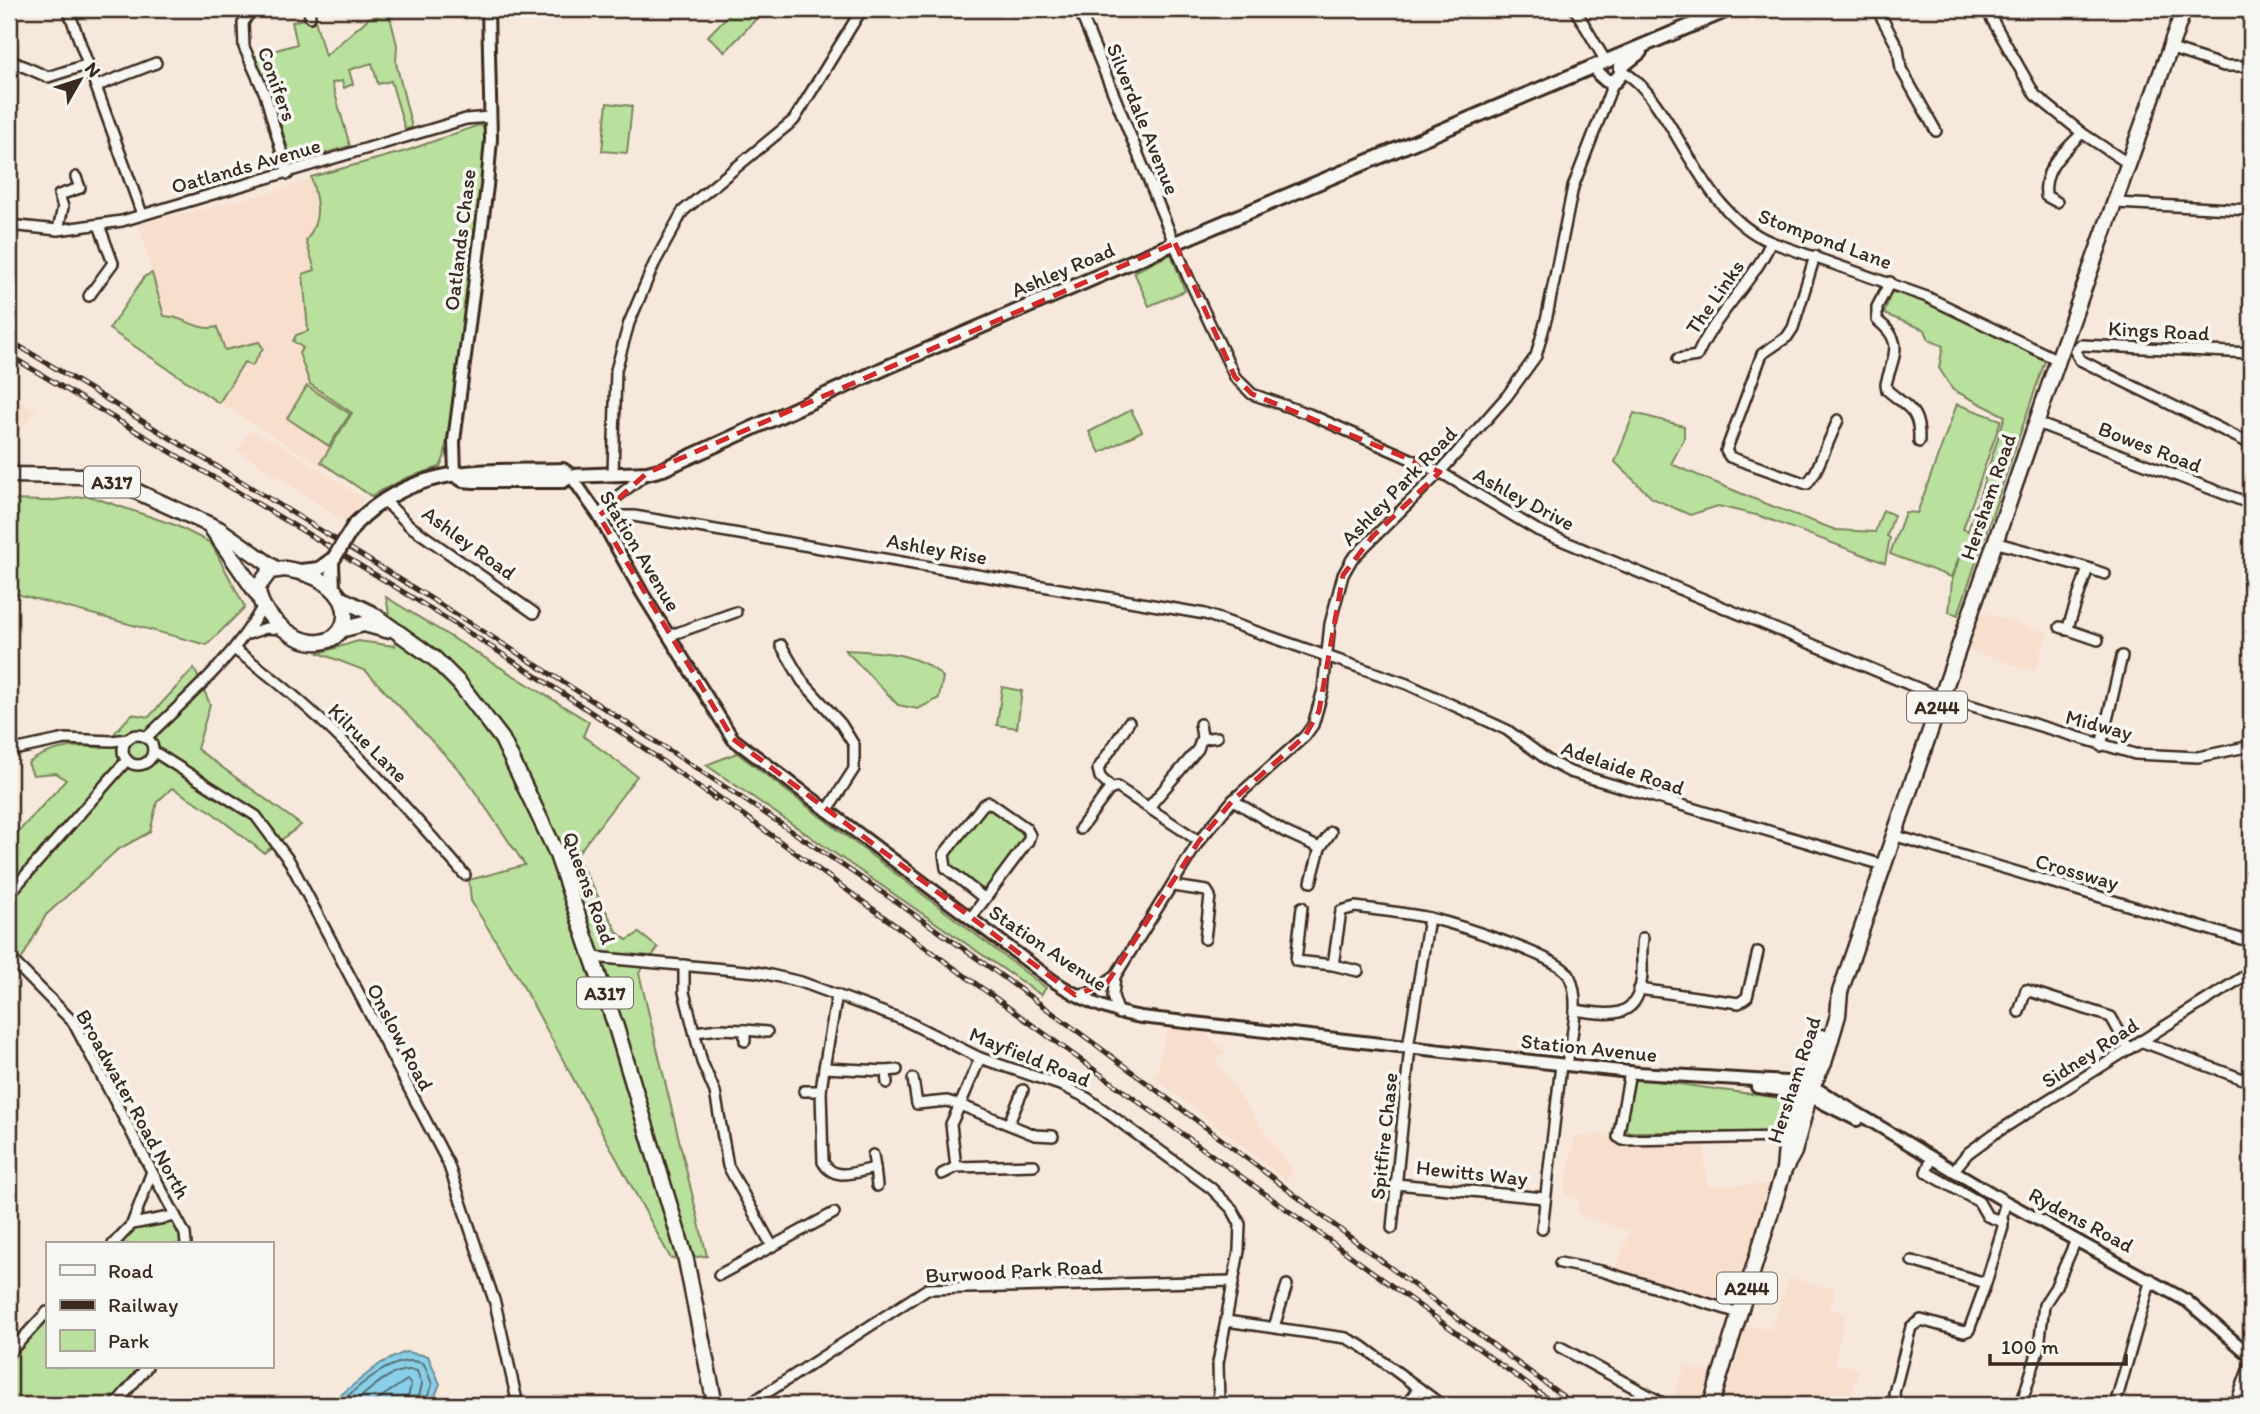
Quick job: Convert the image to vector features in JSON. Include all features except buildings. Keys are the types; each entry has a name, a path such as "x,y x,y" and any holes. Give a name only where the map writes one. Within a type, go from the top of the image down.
{"main road":[{"name":"Ashley Road","path":"333,560 355,524 385,501 427,479 464,471 563,470 571,476 647,473 681,461 898,362 1175,243 1568,78 1611,70 1653,44 1730,9"},
{"name":"Hersham Road","path":"1711,1405 1831,1011 1839,1001 1940,696 2057,360 2184,9"},
{"name":"A317","path":"9,475 73,475 109,481 172,506 207,524 233,538 276,569"},
{"name":"A317","path":"207,524 226,545 261,601"},
{"path":"301,571 337,594 346,606 344,629 330,639 318,642 286,630 261,601 261,580 276,569 319,569 333,560 337,594"},
{"name":"Queens Road","path":"337,594 371,613 443,666 478,704 502,739 556,852 592,957 686,1260 715,1405"},
{"name":"Queens Road","path":"344,629 365,624 396,633"}],"street":[{"path":"68,9 142,215"},
{"name":"Conifers","path":"251,9 241,34 265,94 288,174"},
{"name":"Oatlands Chase","path":"455,475 454,441 488,186 488,9"},
{"path":"613,474 616,370 629,323 654,264 683,211 794,120 862,9"},
{"name":"Silverdale Avenue","path":"1079,9 1175,243"},
{"path":"1575,9 1611,70"},
{"path":"1877,9 1898,48 1901,69 1937,131"},
{"path":"1986,9 2035,95 2082,133 2129,164"},
{"path":"2169,48 2224,66 2251,66"},
{"path":"9,60 48,77 89,64"},
{"path":"97,86 156,63"},
{"name":"Stompond Lane","path":"1611,70 1637,83 1649,94 1726,210 1747,230 1770,242 1890,282 2057,360"},
{"name":"Ashley Park Road","path":"1075,995 1091,992 1116,975 1199,841 1233,800 1305,736 1312,725 1323,690 1330,624 1343,575 1352,559 1440,471 1507,396 1536,356 1548,316 1573,187 1605,105 1611,70"},
{"name":"Oatlands Avenue","path":"9,225 58,230 99,225 288,174 466,120 490,117"},
{"path":"2057,202 2046,196 2045,187 2051,166 2082,133"},
{"path":"58,230 63,207 59,195 80,188 76,177"},
{"path":"2116,203 2251,210"},
{"path":"89,296 113,263 99,225"},
{"name":"The Links","path":"1678,359 1697,356 1706,335 1762,262 1770,242"},
{"name":"Ashley Drive","path":"1175,243 1235,377 1252,394 1309,414 1440,471 1537,530 1940,696"},
{"path":"1815,256 1793,328 1787,337 1762,354 1726,451 1730,457 1807,484 1815,473 1838,420"},
{"path":"1890,282 1877,307 1877,320 1891,331 1896,345 1886,384 1887,390 1904,400 1914,412 1919,422 1919,442"},
{"name":"Kings Road","path":"2251,353 2081,345 2076,348 2077,357 2251,444"},
{"name":"Bowes Road","path":"2036,422 2251,504"},
{"path":"599,516 613,500 647,473"},
{"name":"Station Avenue","path":"571,476 599,516 668,636 733,740 1075,995 1119,1014 1564,1065 1749,1081 1757,1087 1806,1089"},
{"name":"Ashley Road","path":"385,501 410,526 534,613"},
{"name":"Ashley Rise","path":"599,516 634,516 1205,614 1326,657"},
{"path":"1994,542 2105,574"},
{"path":"2088,568 2064,628 2098,640"},
{"path":"146,737 236,650 248,634 261,601"},
{"path":"668,636 736,612"},
{"path":"248,634 266,628 286,630"},
{"path":"781,645 802,681 841,724 854,745 854,769 827,811"},
{"name":"Kilrue Lane","path":"236,650 282,682 366,763 465,874"},
{"path":"2101,746 2122,656"},
{"name":"Adelaide Road","path":"1326,657 1407,684 1479,716 1507,730 1549,761 1570,772 1883,865"},
{"name":"Midway","path":"1940,696 2101,746 2170,757 2212,756 2251,746"},
{"path":"1112,789 1100,777 1098,769 1129,722"},
{"path":"1149,807 1198,749 1202,739 1200,724"},
{"path":"9,751 65,739 112,741 136,735 146,737"},
{"path":"128,739 123,748 127,760 133,765 144,764 153,751 146,737"},
{"path":"1202,739 1217,737"},
{"name":"Onslow Road","path":"153,751 256,816 290,862 448,1163 495,1303 518,1405"},
{"path":"9,894 127,760"},
{"path":"1080,829 1112,789 1117,787 1199,841"},
{"path":"1233,800 1285,832 1320,848"},
{"path":"971,919 1030,835 1026,828 989,802 983,805 944,854 943,861 946,868 985,899"},
{"path":"1311,882 1320,848 1331,832"},
{"name":"Crossway","path":"1893,835 2251,942"},
{"path":"1172,886 1207,891 1210,896 1205,939"},
{"path":"1302,906 1296,961 1358,971"},
{"path":"1333,965 1339,917 1341,911 1349,907 1429,918 1527,950 1562,966 1574,989 1575,1010 1564,1065 1544,1198 1542,1229"},
{"name":"Spitfire Chase","path":"1392,1228 1409,1047 1429,918"},
{"path":"1575,1010 1620,1014 1639,989 1643,938"},
{"path":"1639,989 1739,1003 1747,997 1758,952"},
{"name":"Broadwater Road North","path":"9,957 73,1022 185,1234 186,1242"},
{"name":"Mayfield Road","path":"592,957 757,972 800,982 904,1020 980,1058 1063,1086 1087,1098 1211,1188 1232,1209 1240,1224 1239,1251 1231,1281 1218,1363 1219,1405"},
{"path":"684,965 684,992 702,1062 715,1092 728,1166 772,1246"},
{"name":"Sidney Road","path":"1953,1171 1968,1153 1994,1134 2251,972"},
{"path":"1116,975 1113,996 1119,1014"},
{"path":"2019,1012 2026,990 2111,1017 2129,1049"},
{"path":"837,995 821,1091 823,1162 828,1170 836,1175 875,1168"},
{"path":"695,1032 719,1028 767,1032"},
{"path":"745,1030 745,1041"},
{"path":"2140,1041 2251,1082"},
{"path":"956,1167 951,1124 980,1058"},
{"path":"824,1068 897,1070"},
{"path":"886,1071 887,1083"},
{"path":"1630,1072 1618,1137 1623,1140 1793,1137"},
{"path":"913,1079 917,1104 947,1101 1035,1135 1053,1136"},
{"name":"Rydens Road","path":"1806,1089 1883,1129 2006,1202 2151,1279 2201,1311 2251,1356"},
{"path":"1009,1123 1023,1090"},
{"path":"804,1091 821,1091"},
{"path":"873,1155 877,1186"},
{"path":"1932,1158 1926,1172 1979,1202 1987,1216 2003,1222"},
{"path":"942,1174 956,1167 1034,1165"},
{"path":"115,1242 132,1224 151,1174"},
{"name":"Hewitts Way","path":"1396,1184 1544,1198"},
{"path":"1899,1405 1895,1401 1894,1393 1911,1327 1921,1320 1964,1332 1969,1330 1986,1283 2006,1202"},
{"path":"719,1275 834,1213"},
{"path":"132,1224 175,1216"},
{"path":"2021,1405 2039,1347 2044,1305 2055,1289 2076,1240"},
{"path":"1912,1261 1986,1283"},
{"path":"1560,1263 1601,1271 1739,1313"},
{"path":"2115,1405 2151,1279"},
{"name":"Burwood Park Road","path":"748,1405 927,1289 1231,1281"},
{"path":"1274,1327 1287,1285"},
{"path":"9,1353 46,1313"},
{"path":"1226,1321 1335,1335 1355,1342 1439,1402"},
{"path":"1560,1347 1666,1405"},
{"path":"2235,1405 2251,1362"},
{"path":"115,1405 146,1368"},
{"path":"1406,1405 1419,1388"}],"highlighted area":[{"path":"1175,243 1235,377 1252,394 1440,472 1372,537 1343,575 1319,711 1305,736 1233,800 1199,841 1107,983 1075,995 733,739 599,516 647,473"}],"shaded area":[{"path":"406,151 444,458 440,467 406,478 371,496 219,403 109,329 145,276 152,273 139,224 257,196"},
{"path":"9,394 36,410 9,446"},
{"path":"251,430 278,443 364,499 346,522 237,450"},
{"path":"1979,611 2048,633 2035,672 1966,649"},
{"path":"1169,1026 1205,1034 1226,1052 1215,1061 1294,1173 1286,1180 1154,1077 1159,1071 1158,1060"},
{"path":"1612,1134 1704,1144 1707,1186 1771,1184 1734,1305 1616,1269 1629,1231 1577,1214 1579,1198 1563,1195 1575,1136"},
{"path":"1789,1278 1835,1289 1830,1309 1845,1313 1835,1364 1859,1369 1849,1405 1723,1405 1739,1352 1744,1324 1771,1330"},
{"path":"1685,1365 1711,1373 1701,1405 1652,1405 1671,1403"}],"green space":[{"path":"734,9 748,9 757,18 725,52 708,36"},
{"path":"389,13 397,45 396,63 412,128 405,129 391,81 378,84 372,63 349,70 353,84 344,88 342,81 332,83 350,146 298,161 291,158 271,95 253,57 297,44 292,22 314,16 325,56 369,18"},
{"path":"607,103 632,106 627,153 602,151"},
{"path":"479,125 485,128 481,218 444,458 440,467 406,478 371,496 321,462 352,413 310,384 299,353 303,348 293,341 296,335 308,331 303,274 315,270 306,241 315,225 317,210 311,177 406,151"},
{"path":"1171,254 1185,291 1149,306 1134,272"},
{"path":"152,273 164,316 178,318 197,326 217,327 225,350 259,342 263,348 252,366 244,362 219,403 109,329 145,276"},
{"path":"1891,292 1927,297 2047,355 1958,615 1949,612 1952,581 1961,552 1951,577 1890,554 1905,512 1917,513 1957,404 2001,420 1963,529 1968,531 2005,416 1953,390 1939,368 1943,346 1929,340 1925,330 1884,314"},
{"path":"307,386 350,414 329,446 287,418"},
{"path":"1131,410 1142,431 1100,453 1089,432"},
{"path":"1634,413 1684,426 1684,439 1671,464 1764,503 1836,530 1875,532 1883,510 1894,515 1887,536 1890,538 1885,563 1760,516 1718,506 1690,515 1652,498 1615,462"},
{"path":"89,496 175,525 211,543 245,607 207,645 17,594 9,595 9,500 47,501"},
{"path":"386,597 589,722 583,736 637,776 576,856 618,933 627,940 639,933 658,948 639,973 707,1256 671,1259 517,975 471,901 469,880 525,865 462,773 366,671 319,653 358,641 395,646"},
{"path":"845,650 897,654 922,662 943,677 939,698 918,709 898,705"},
{"path":"194,668 210,704 197,749 301,825 264,853 209,810 172,788 157,802 150,832 117,850 46,915 13,975 9,977 9,842 66,780 56,773 33,775 28,763 63,748 101,748 132,714 149,717"},
{"path":"1002,687 1022,691 1017,728 997,725"},
{"path":"737,753 1046,988 1041,995 706,765"},
{"path":"988,805 1027,836 993,884 980,890 948,867 947,854"},
{"path":"1635,1078 1780,1098 1786,1103 1781,1126 1777,1132 1624,1132"},
{"path":"175,1216 185,1242 115,1242 132,1224"},
{"path":"46,1314 46,1368 146,1368 115,1405 9,1405 9,1354"}],"water":[{"path":"405,1352 428,1356 440,1384 431,1405 328,1405 381,1363"}],"railway":[{"path":"9,340 480,629 827,855 1021,990 1575,1405"},
{"path":"9,355 456,624 630,739 715,799"},
{"path":"709,790 1556,1405"}]}
